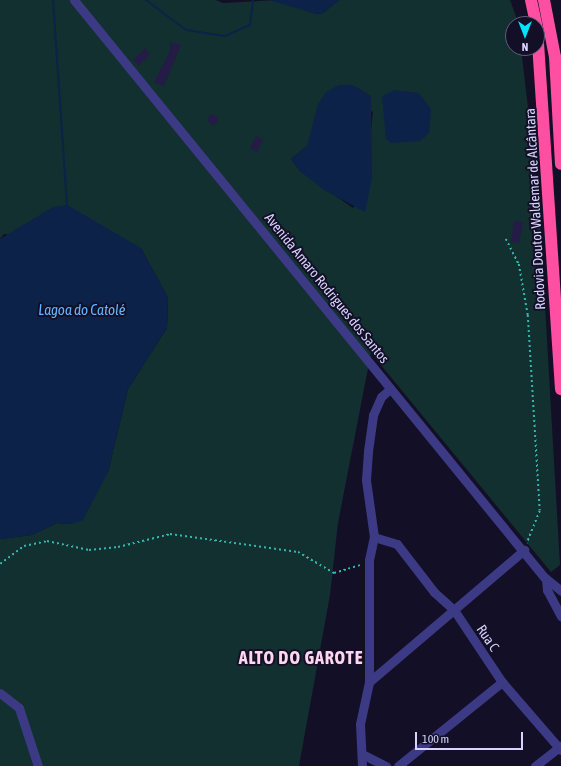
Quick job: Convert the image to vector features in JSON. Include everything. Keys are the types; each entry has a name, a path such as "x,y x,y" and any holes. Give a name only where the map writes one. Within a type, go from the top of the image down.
{"highway":[{"path":"531,0 534,16"},
{"name":"Rodovia Doutor Waldemar de Alcântara","path":"544,0 555,58 561,164"},
{"name":"Rodovia Doutor Waldemar de Alcântara","path":"539,56 561,389"}],"street":[{"name":"Avenida Amaro Rodrigues dos Santos","path":"74,0 390,389 524,550 546,579 561,591"},
{"path":"362,766 364,755 360,724 369,682 369,560 374,537 366,480 369,436 378,403 390,389"},
{"name":"Rua C","path":"374,537 398,544 434,592 454,610 502,682 560,748"},
{"path":"369,682 524,550"},
{"path":"546,579 547,590 561,616"},
{"path":"398,766 502,682"},
{"path":"0,693 19,708 38,766"},
{"path":"535,766 560,748"},
{"path":"364,755 386,766"}],"path":[{"path":"506,239 519,264 528,315 540,511 524,550"},
{"path":"0,564 24,546 47,541 89,550 118,547 170,534 298,552 334,573 350,570 369,560"}],"green space":[{"path":"0,0 216,0 223,3 276,0 316,14 323,13 339,0 510,0 516,16 505,16 505,56 522,56 539,201 560,565 551,572 371,353 338,523 330,595 299,766 0,766 0,539 32,535 57,523 72,524 108,472 128,389 167,328 168,298 141,248 4,234 0,239","holes":["373,111 369,148 372,178 353,208 300,171 291,159 307,146"]}],"water":[{"path":"269,0 339,0 323,13 316,14"},
{"path":"339,85 353,85 371,96 372,178 365,212 324,190 300,171 291,159 307,146 318,104 326,92"},
{"path":"395,90 419,93 431,109 429,133 420,141 391,143 386,139 382,96"},
{"name":"Lagoa do Catolé","path":"67,205 141,248 168,298 167,328 128,389 108,472 83,520 72,524 57,523 32,535 0,539 0,239 53,207"}],"building":[{"path":"170,42 181,45 164,86 154,82 170,51"},
{"path":"145,48 150,54 139,66 133,60"},
{"path":"211,114 219,118 214,126 207,121"},
{"path":"256,136 263,140 257,152 250,148"},
{"path":"514,221 523,222 519,243 511,242"}],"waterway":[{"path":"53,0 67,206"},
{"path":"146,0 186,30 225,36 250,25 253,0"}],"district":[{"name":"ALTO DO GAROTE","path":"301,658"}]}
